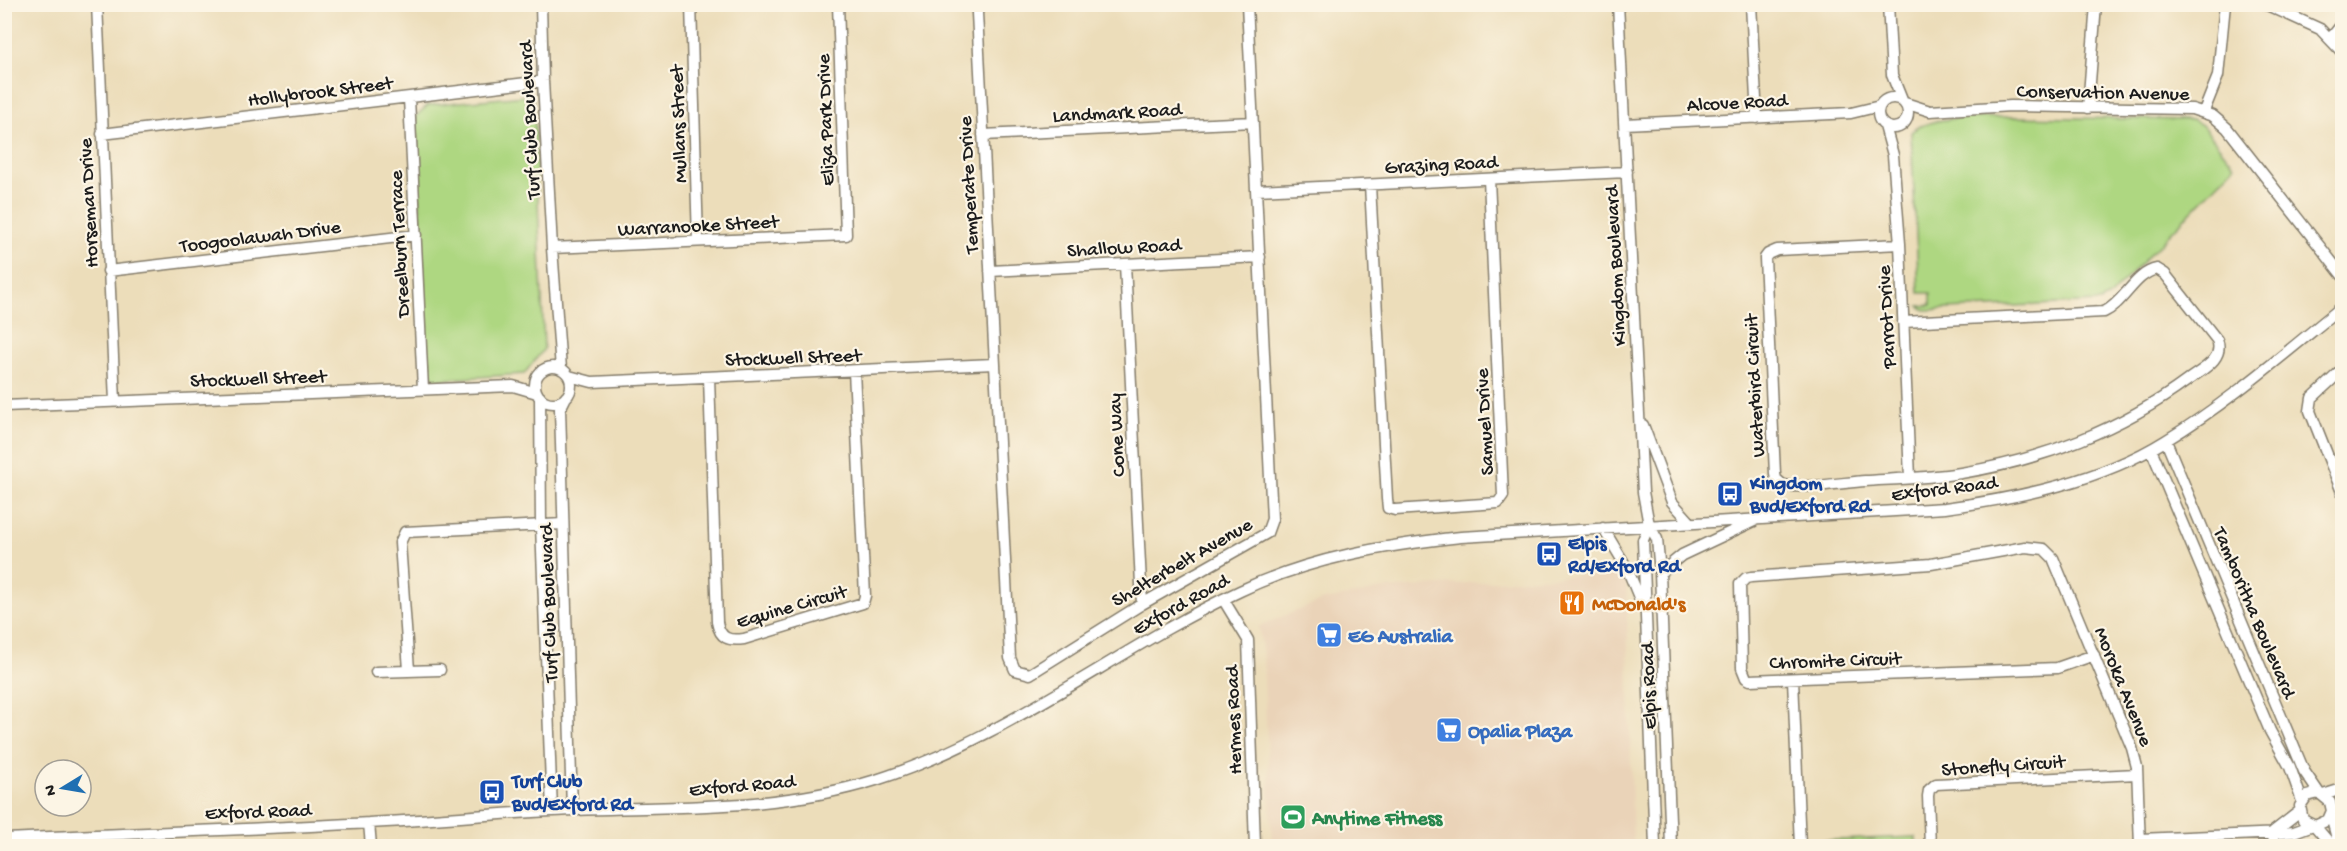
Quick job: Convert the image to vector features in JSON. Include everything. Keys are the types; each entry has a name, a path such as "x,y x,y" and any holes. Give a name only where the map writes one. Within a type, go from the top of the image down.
{"street":[{"name":"Horseman Drive","path":"97,4 115,401"},
{"name":"Turf Club Boulevard","path":"542,4 543,81 552,248 558,342 565,373"},
{"name":"Mullans Street","path":"691,4 698,242"},
{"name":"Eliza Park Drive","path":"838,4 846,235"},
{"name":"Temperate Drive","path":"979,4 977,13 994,364"},
{"name":"Shelterbelt Avenue","path":"994,364 1010,658 1015,670 1030,674 1142,604 1267,533 1272,519 1247,4"},
{"name":"Kingdom Boulevard","path":"1618,4 1643,492 1649,525"},
{"path":"1751,4 1757,118"},
{"path":"1888,4 1892,75 1909,112 1905,123 1894,128 1883,124 1878,114 1892,75"},
{"path":"2088,108 2096,4"},
{"path":"2204,111 2218,76 2225,4"},
{"path":"2265,4 2314,26 2331,38 2343,52"},
{"path":"2331,38 2343,24"},
{"name":"Hollybrook Street","path":"102,134 543,81"},
{"name":"Dreelburn Terrace","path":"409,98 423,389"},
{"path":"1882,104 1893,98 1904,102"},
{"name":"Conservation Avenue","path":"1904,102 1930,111"},
{"name":"Alcove Road","path":"1625,124 1851,113 1882,104"},
{"name":"Conservation Avenue","path":"1905,123 1930,111 2011,106 2204,111 2227,128 2343,275"},
{"name":"Alcove Road","path":"1851,113 1883,124"},
{"name":"Landmark Road","path":"983,135 1253,122"},
{"name":"Parrot Drive","path":"1893,155 1905,123"},
{"name":"Parrot Drive","path":"1883,124 1893,155 1900,244 1910,478"},
{"name":"Grazing Road","path":"1256,190 1627,172"},
{"name":"Samuel Drive","path":"1370,185 1388,508 1395,510 1498,503 1502,500 1504,490 1489,179"},
{"name":"Toogoolawah Drive","path":"108,271 416,235"},
{"name":"Warranooke Street","path":"552,248 846,235"},
{"name":"Waterbird Circuit","path":"1900,244 1777,250 1768,254 1764,265 1776,479 1783,485 1961,473 2033,457 2120,422 2159,399 2215,358 2220,350 2217,340 2165,274 2157,269 2146,273 2114,307 2104,312 1904,322"},
{"name":"Shallow Road","path":"990,270 1260,257"},
{"name":"Cone Way","path":"1125,264 1142,604"},
{"name":"Exford Road","path":"4,839 369,823 572,810 688,808 815,795 878,779 946,754 987,734 1223,599 1292,570 1343,556 1409,542 1461,537 1945,508 1998,500 2080,478 2166,441 2226,399 2343,307"},
{"name":"Turf Club Boulevard","path":"542,371 558,342"},
{"name":"Stockwell Street","path":"565,373 592,382 994,364"},
{"path":"551,367 565,373 570,382 568,394 561,400 550,402 538,395 535,383 542,371 551,367"},
{"path":"2343,370 2312,398 2310,411 2343,492"},
{"name":"Stockwell Street","path":"513,386 542,371"},
{"name":"Equine Circuit","path":"709,377 717,622 718,631 723,638 732,640 744,639 863,603 865,596 854,371"},
{"name":"Stockwell Street","path":"568,394 592,382"},
{"name":"Stockwell Street","path":"4,406 513,386 538,395"},
{"name":"Turf Club Boulevard","path":"568,394 560,409 572,810"},
{"name":"Turf Club Boulevard","path":"538,395 552,811"},
{"path":"1639,416 1672,502 1691,523"},
{"name":"Tamboritha Boulevard","path":"2166,441 2294,749 2304,771 2330,802 2339,846"},
{"name":"Tamboritha Boulevard","path":"2151,448 2270,731 2290,767 2303,820 2314,826 2332,846"},
{"path":"1660,573 1682,555 1760,519"},
{"path":"409,670 400,543 405,532 563,524"},
{"name":"Elpis Road","path":"1649,525 1657,539 1660,573 1671,846"},
{"name":"Elpis Road","path":"1649,525 1643,540 1655,846"},
{"path":"1603,528 1623,561 1646,615"},
{"name":"Moroka Avenue","path":"2025,547 2044,549 2053,558 2132,748 2137,774 2140,843"},
{"name":"Chromite Circuit","path":"2025,547 1931,564 1746,578 1740,584 1739,590 1743,674 1750,680 1756,681 2057,668 2094,655"},
{"name":"Hermes Road","path":"1223,599 1248,640 1255,846"},
{"path":"376,672 440,670"},
{"path":"1792,679 1800,846"},
{"name":"Stonefly Circuit","path":"1930,846 1928,796 1929,790 1936,784 2137,774"},
{"path":"2273,832 2311,794 2343,789"},
{"path":"2140,843 2294,832 2324,823 2343,802"},
{"path":"369,823 370,846"},
{"path":"2273,832 2274,846"}],"shaded area":[{"name":"Opalia Plaza","path":"1626,572 1633,846 1272,846 1263,656 1259,626 1321,601 1383,589"}],"green space":[{"path":"525,96 534,100 544,349 524,374 434,380 427,369 416,116 428,105"},
{"path":"2012,117 2193,120 2202,125 2235,166 2108,298 2100,302 1925,310 1919,306 1931,305 1931,293 1919,293 1911,132 1920,126 1945,120"},
{"path":"1916,837 1916,846 1814,846 1813,841"}],"place":[{"name":"Kingdom Bvd/Exford Rd","path":"1730,494"},
{"name":"Elpis Rd/Exford Rd","path":"1549,554"},
{"name":"McDonald's","path":"1572,603"},
{"name":"EG Australia","path":"1329,635"},
{"name":"Opalia Plaza","path":"1449,730"},
{"name":"Turf Club Bvd/Exford Rd","path":"492,792"},
{"name":"Anytime Fitness","path":"1293,817"}]}
